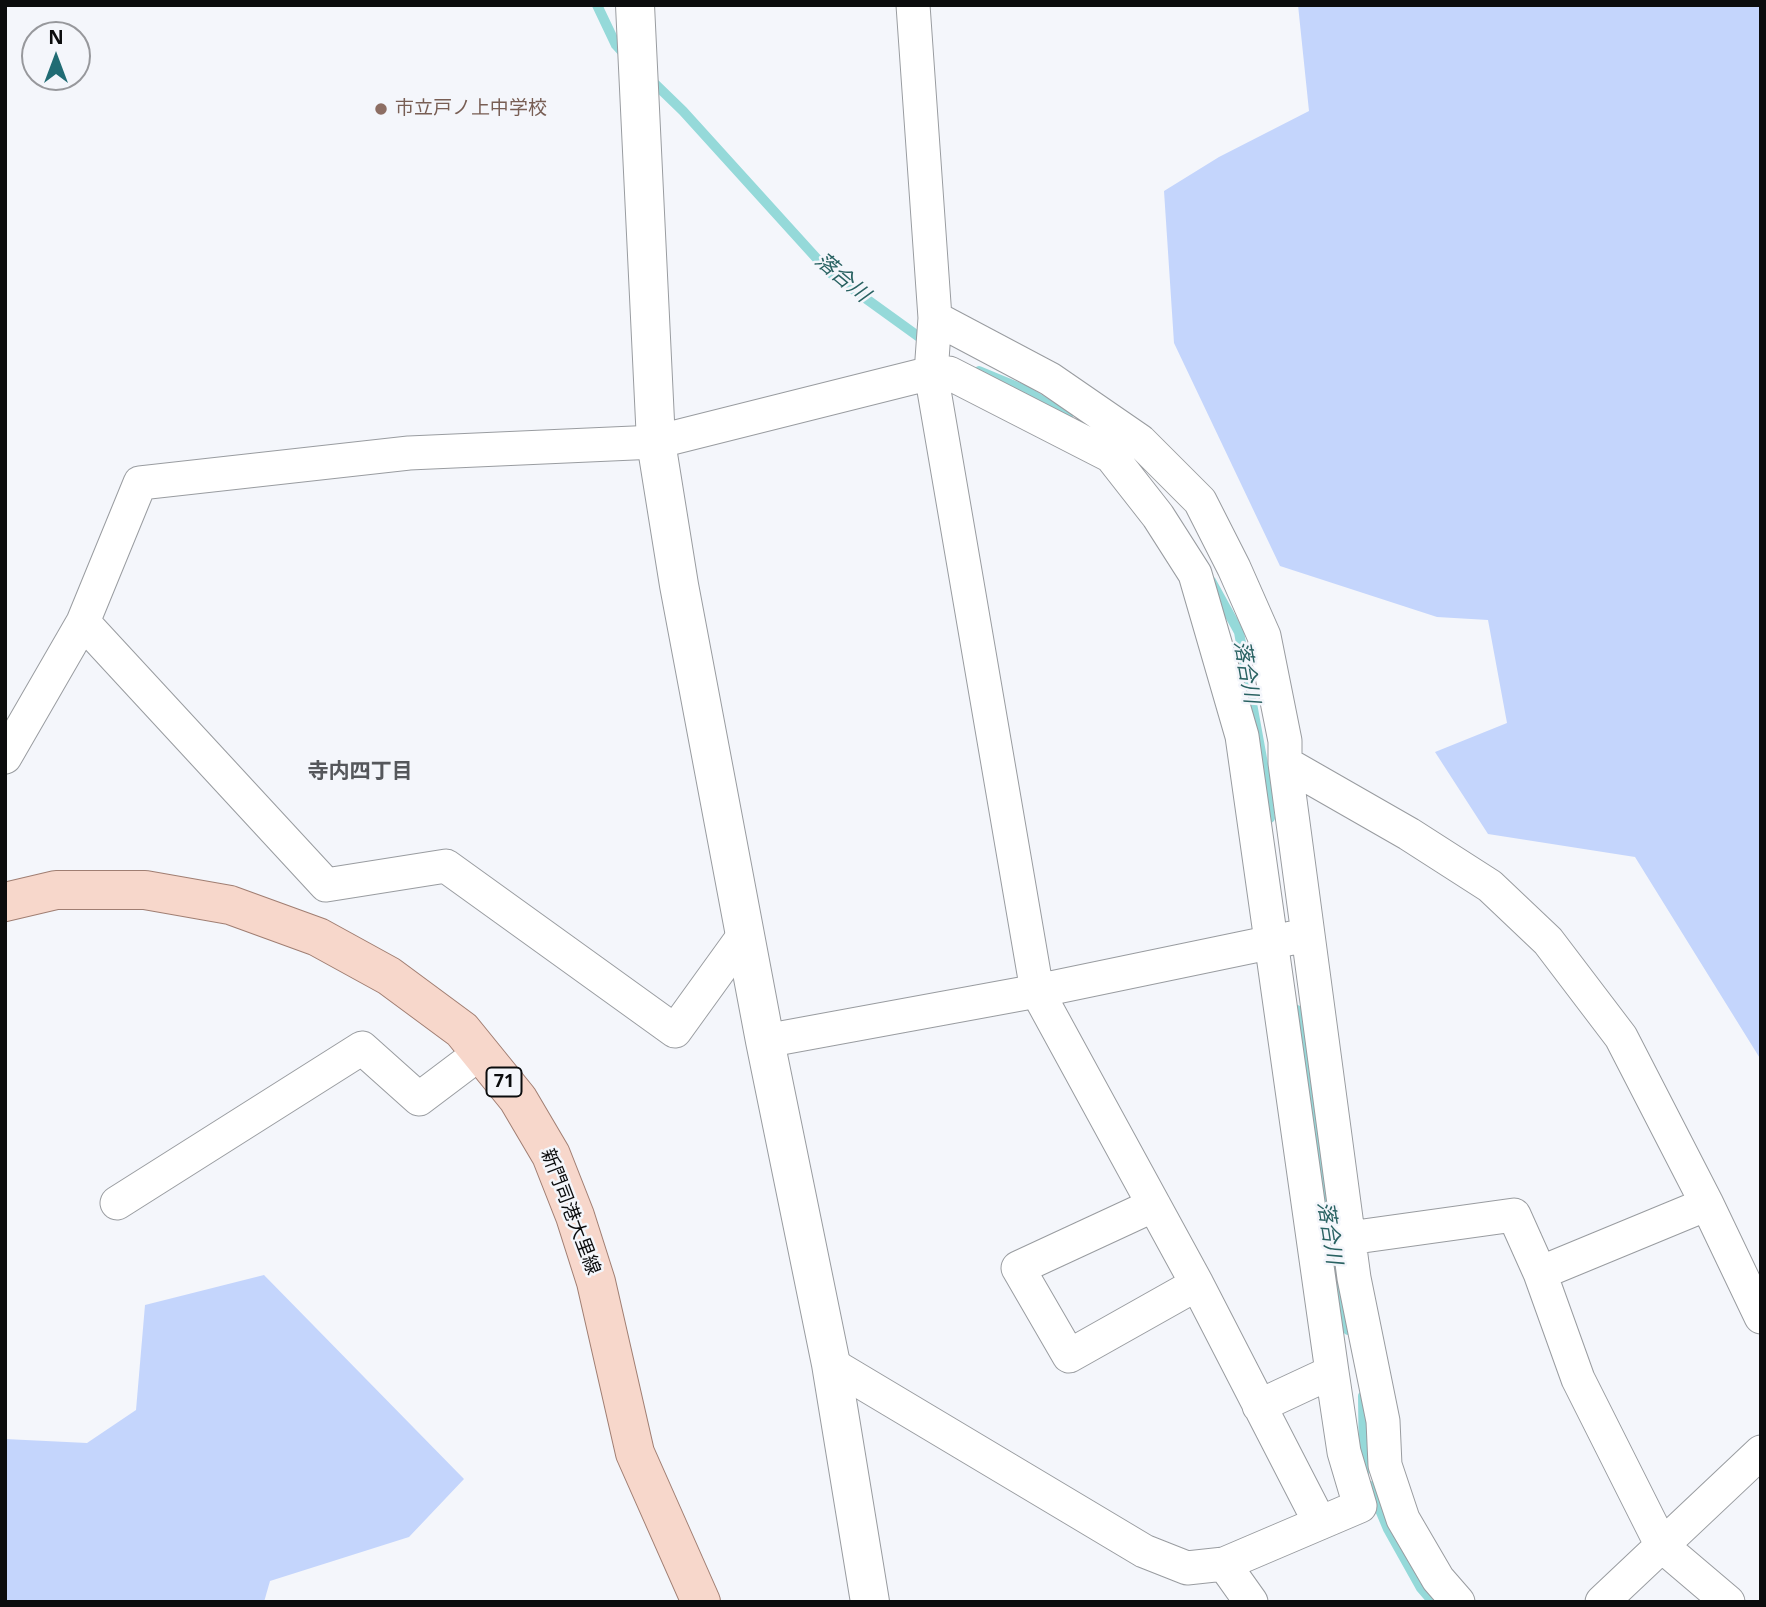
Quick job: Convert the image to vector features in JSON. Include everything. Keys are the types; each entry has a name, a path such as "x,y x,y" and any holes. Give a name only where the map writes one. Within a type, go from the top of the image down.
{"main road":[{"name":"新門司港大里線","path":"5,902 56,890 145,890 230,905 318,937 389,976 462,1030 518,1099 551,1155 575,1216 596,1282 635,1453 701,1602"}],"street":[{"path":"635,5 656,442 765,1041 831,1364 870,1602"},
{"path":"913,5 935,318 931,373 1037,991 1197,1284 1320,1523"},
{"path":"935,318 1050,379 1140,441 1200,500 1265,636 1285,741 1285,763 1354,1278 1383,1421 1385,1465 1403,1519 1438,1579 1458,1602"},
{"path":"8,743 83,622 141,483 409,453 656,442 931,373 949,373 1111,456 1158,516 1195,574 1242,736 1344,1452 1360,1506 1224,1564 1186,1567 1144,1551 831,1364"},
{"path":"83,622 326,885 446,866 675,1031 745,933"},
{"path":"1285,763 1409,834 1490,886 1548,940 1620,1037 1707,1204 1761,1317"},
{"path":"765,1041 1037,991 1308,934"},
{"path":"117,1203 362,1048 419,1099 480,1053"},
{"path":"1540,1273 1707,1204"},
{"path":"1154,1205 1018,1268 1069,1356 1197,1284"},
{"path":"1349,1238 1514,1215 1540,1273 1578,1379 1661,1546 1728,1602"},
{"path":"1259,1406 1332,1372"},
{"path":"1602,1602 1761,1452"},
{"path":"1224,1564 1251,1602"}],"shaded area":[{"path":"1298,5 1761,5 1761,1060 1635,857 1488,834 1435,752 1507,723 1488,620 1437,617 1280,566 1174,343 1164,191 1219,157 1309,111"},
{"path":"264,1275 464,1479 409,1537 270,1581 264,1602 5,1602 5,1439 87,1443 136,1410 145,1305"}],"waterway":[{"name":"落合川","path":"597,5 616,45 626,56"},
{"name":"落合川","path":"650,79 683,111 829,272 926,342"},
{"name":"落合川","path":"979,371 1025,390 1068,417"},
{"name":"落合川","path":"1211,581 1239,632 1265,775 1270,818"},
{"name":"落合川","path":"1297,1010 1328,1224"},
{"name":"落合川","path":"1332,1263 1348,1330"},
{"name":"落合川","path":"1363,1396 1364,1472"},
{"name":"落合川","path":"1370,1486 1388,1529 1421,1588 1433,1602"}],"place":[{"name":"市立戸ノ上中学校","path":"381,109"}],"district":[{"name":"寺内四丁目","path":"360,772"}]}
